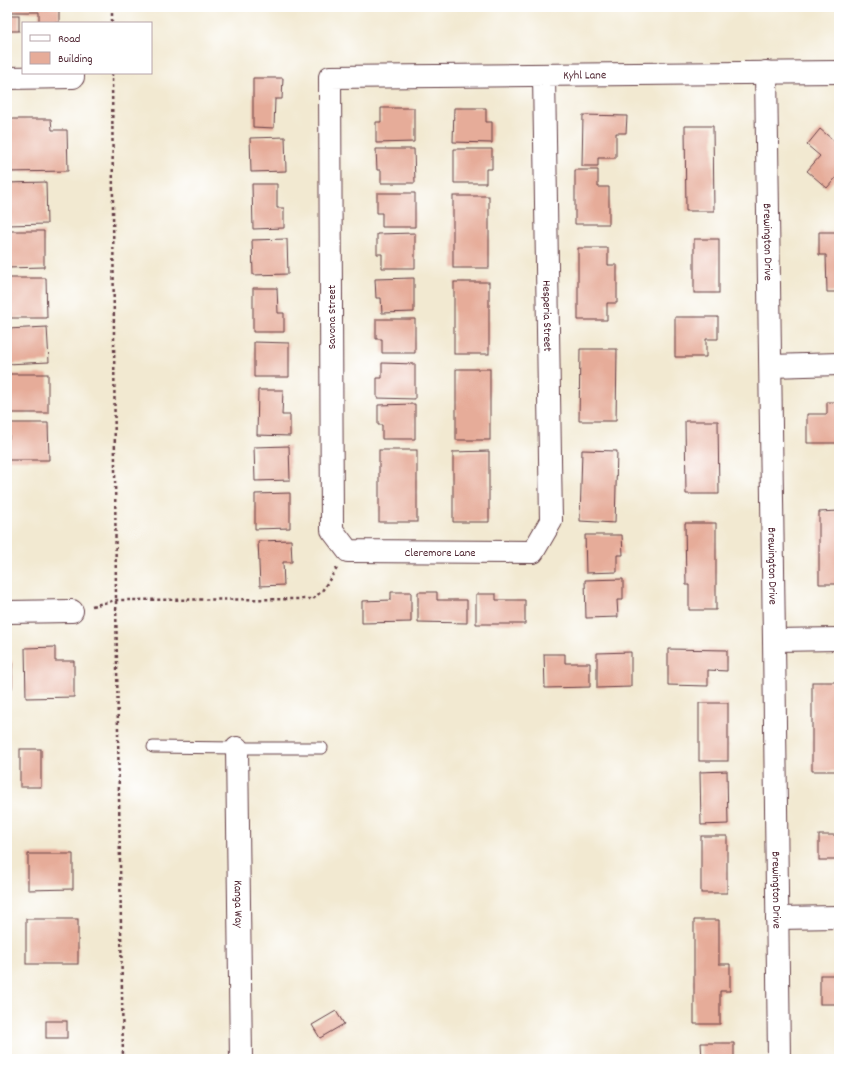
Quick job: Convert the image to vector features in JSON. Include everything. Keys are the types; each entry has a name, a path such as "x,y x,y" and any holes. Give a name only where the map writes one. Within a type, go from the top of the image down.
{"street":[{"name":"Brewington Drive","path":"766,72 779,1059"},
{"name":"Kyhl Lane","path":"330,77 839,72"},
{"name":"Hesperia Street","path":"533,552 551,521 544,76"},
{"path":"7,78 73,77"},
{"name":"Savona Street","path":"330,77 332,530 348,551"},
{"path":"771,366 839,364"},
{"name":"Cleremore Lane","path":"348,551 533,552"},
{"path":"7,612 72,611"},
{"path":"774,640 839,639"},
{"name":"Kanga Way","path":"238,748 241,1059"},
{"path":"777,918 839,918"}],"lane":[{"path":"153,747 322,748"}],"path":[{"path":"112,7 112,22"},
{"path":"112,74 116,600 123,1059"},
{"path":"72,611 116,600 313,599 322,590 348,551"}],"building":[{"path":"9,7 59,7 59,22 39,22 39,12 9,12"},
{"path":"7,15 19,15 19,31 7,31"},
{"path":"253,78 283,78 282,99 275,99 274,128 253,127"},
{"path":"381,108 414,108 414,142 376,143 376,122 381,122"},
{"path":"454,108 486,108 486,122 492,122 492,143 453,142"},
{"path":"583,115 627,116 626,133 616,133 616,158 598,158 598,166 582,166"},
{"path":"9,119 51,119 52,130 67,130 68,171 7,172 7,131 9,131"},
{"path":"685,126 713,126 714,211 686,211"},
{"path":"820,129 839,145 839,174 827,188 807,171 820,156 807,145"},
{"path":"285,137 286,171 251,172 250,138"},
{"path":"376,149 414,149 415,183 381,183 381,170 377,170"},
{"path":"454,149 492,149 492,169 486,169 486,183 454,183"},
{"path":"575,170 598,170 598,187 609,187 609,224 575,224"},
{"path":"46,182 47,224 7,225 7,183"},
{"path":"252,184 277,184 277,208 284,208 284,228 253,229"},
{"path":"377,193 415,193 415,227 382,227 382,213 377,213"},
{"path":"453,196 489,196 489,268 453,268"},
{"path":"7,231 44,231 44,267 7,268"},
{"path":"819,232 839,232 839,292 827,292 826,255 819,255"},
{"path":"415,233 415,268 382,268 382,254 377,254 377,234"},
{"path":"287,239 288,274 253,275 252,240"},
{"path":"694,239 719,239 719,293 694,293"},
{"path":"578,248 608,248 608,265 617,265 617,303 607,303 607,320 578,320"},
{"path":"7,278 46,278 47,318 7,318"},
{"path":"414,278 414,312 382,313 381,298 376,298 375,279"},
{"path":"454,282 489,282 489,354 454,354"},
{"path":"253,288 277,288 278,313 284,313 284,332 253,332"},
{"path":"675,317 718,317 718,339 706,339 706,357 675,357"},
{"path":"376,319 415,319 415,353 382,353 382,339 376,339"},
{"path":"47,327 49,362 7,364 7,329"},
{"path":"254,342 289,343 289,377 254,377"},
{"path":"580,349 617,349 616,421 579,421"},
{"path":"382,363 415,364 415,399 377,398 377,378 382,378"},
{"path":"456,369 490,369 490,440 456,440"},
{"path":"7,374 48,374 48,413 7,413"},
{"path":"258,390 283,390 282,415 290,415 290,436 257,435"},
{"path":"827,402 839,402 839,443 807,443 807,414 827,414"},
{"path":"415,404 415,439 382,439 382,425 378,425 378,405"},
{"path":"685,421 718,421 719,494 686,494"},
{"path":"9,423 48,423 49,460 7,460"},
{"path":"289,446 290,480 255,481 254,447"},
{"path":"379,450 417,450 417,522 379,522"},
{"path":"582,450 617,451 615,523 580,521"},
{"path":"489,451 489,522 453,522 453,452"},
{"path":"290,493 290,528 255,529 255,494"},
{"path":"839,511 839,584 819,584 819,512"},
{"path":"685,523 716,523 716,610 689,610 689,585 686,585"},
{"path":"585,535 622,535 623,555 617,555 617,572 586,573"},
{"path":"291,540 292,562 283,562 284,585 260,586 258,541"},
{"path":"623,579 623,600 617,600 618,617 586,618 585,580"},
{"path":"391,592 411,592 411,622 362,623 362,601 391,600"},
{"path":"418,592 437,592 437,600 467,600 467,623 418,622"},
{"path":"476,594 496,594 496,600 525,600 525,624 476,624"},
{"path":"55,647 55,661 74,661 74,697 26,698 25,648"},
{"path":"668,649 727,650 727,671 708,670 708,686 668,685"},
{"path":"631,652 631,687 597,688 597,653"},
{"path":"544,654 565,654 565,663 590,663 590,687 545,688"},
{"path":"7,661 12,661 12,688 7,688"},
{"path":"812,682 839,682 839,771 812,771"},
{"path":"699,703 728,703 728,761 699,761"},
{"path":"20,749 41,749 41,787 20,787"},
{"path":"727,771 728,824 701,825 700,772"},
{"path":"819,835 839,835 839,860 819,860"},
{"path":"701,836 727,836 727,893 701,893"},
{"path":"28,854 73,854 73,889 28,890"},
{"path":"26,919 78,919 78,964 26,964"},
{"path":"694,920 719,920 719,964 730,964 730,991 720,991 720,1024 694,1024"},
{"path":"820,975 839,975 839,1004 820,1004"},
{"path":"336,1011 344,1024 320,1038 312,1025"},
{"path":"46,1021 67,1021 67,1038 46,1038"},
{"path":"701,1043 734,1043 734,1059 702,1059"}]}
